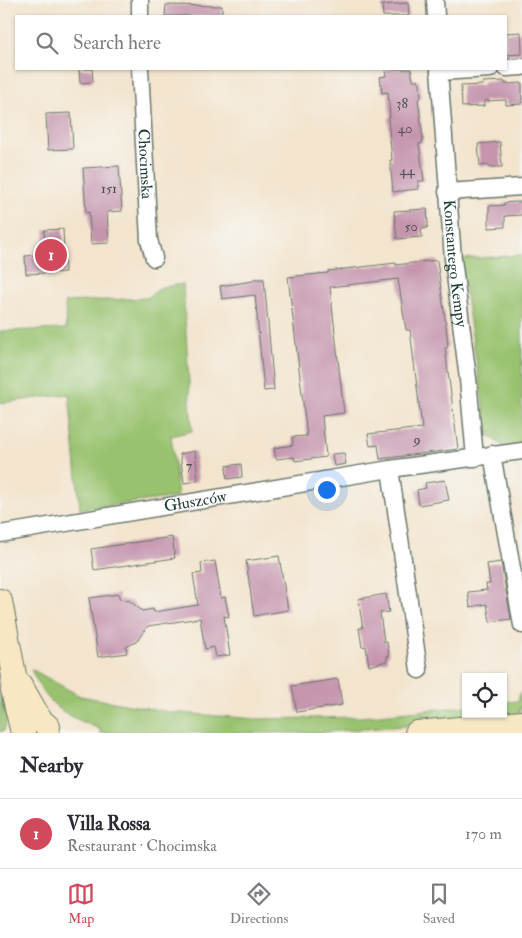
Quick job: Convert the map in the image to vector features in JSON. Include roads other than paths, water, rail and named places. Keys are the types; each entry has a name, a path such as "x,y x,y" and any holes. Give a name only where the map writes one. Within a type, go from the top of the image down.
{"street":[{"path":"140,0 140,15"},
{"path":"435,0 436,15"},
{"path":"507,68 522,67"},
{"name":"Chocimska","path":"140,70 148,240 154,258"},
{"name":"Konstantego Kempy","path":"439,70 447,192 475,458"},
{"path":"447,192 522,187"},
{"name":"Głuszców","path":"0,534 390,469 522,451"},
{"path":"492,454 522,625"},
{"path":"390,469 419,670"},
{"path":"0,601 14,675 40,720 40,732"},
{"path":"417,733 462,731 522,724"}],"place":[{"name":"Villa Rossa","path":"51,255"}]}
